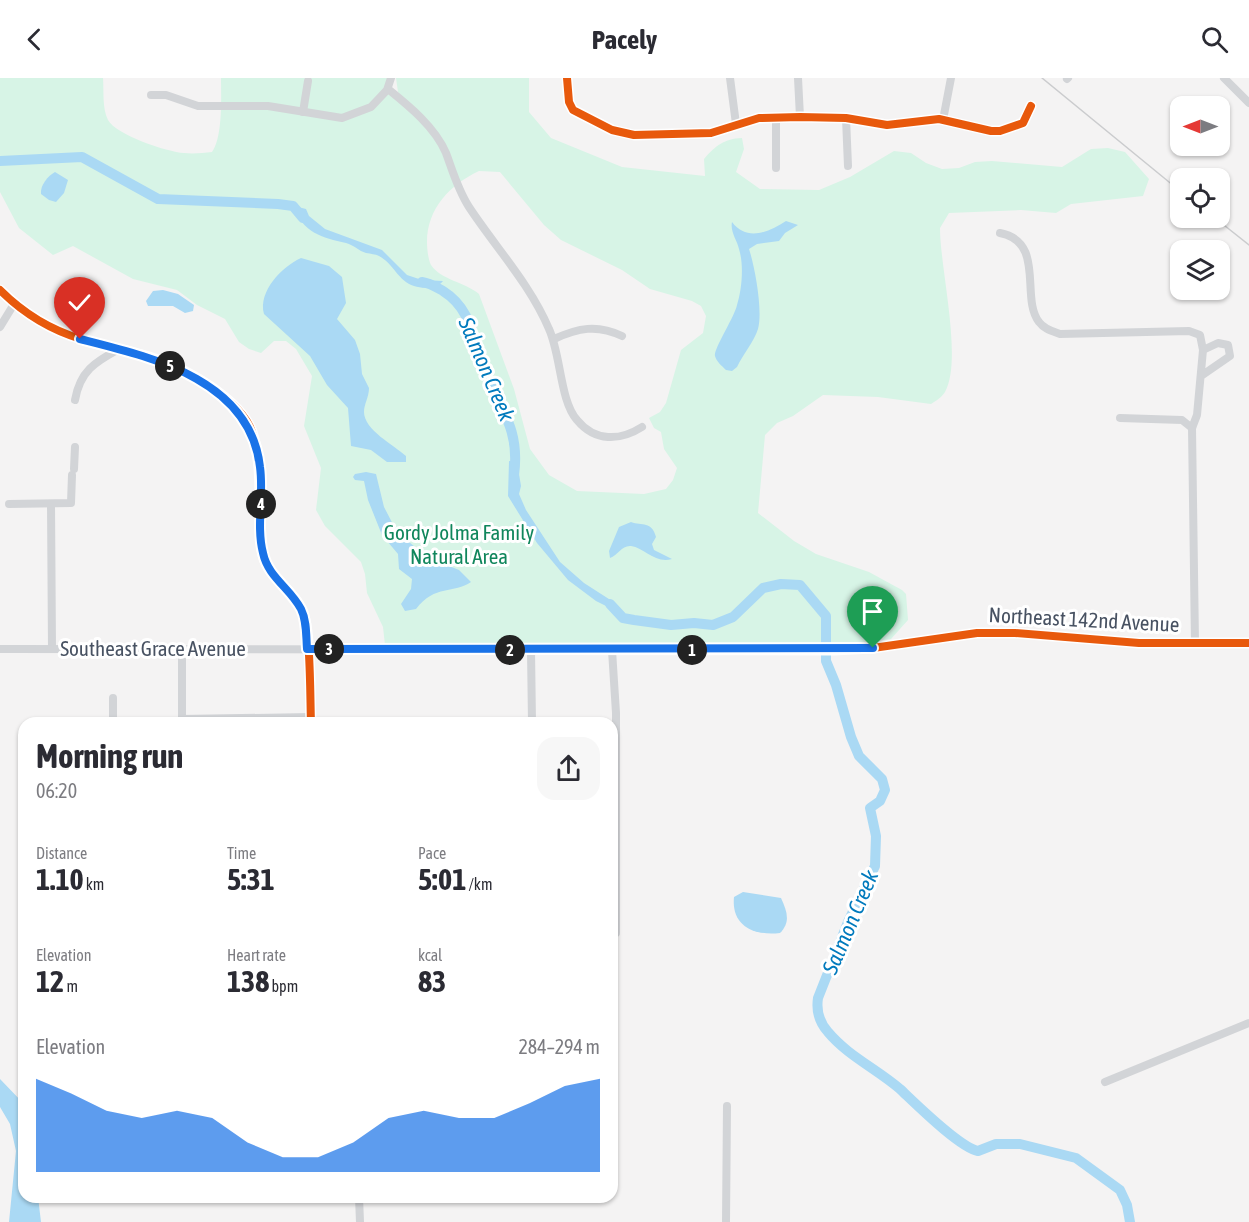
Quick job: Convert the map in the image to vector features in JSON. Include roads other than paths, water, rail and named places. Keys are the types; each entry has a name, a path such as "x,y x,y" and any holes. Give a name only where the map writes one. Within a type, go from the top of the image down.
{"street":[{"path":"151,95 166,95 198,106 268,106 334,118 350,117 371,107 388,88 392,78"},
{"path":"567,78 569,102 573,110 612,130 634,135 711,132 759,118 800,117 846,118 887,125 927,119 943,120 979,130 1000,131 1023,123 1031,106"},
{"path":"730,78 736,124"},
{"path":"798,78 800,117"},
{"path":"943,120 951,78"},
{"path":"1224,78 1249,103"},
{"path":"303,112 308,81"},
{"path":"388,88 435,134 445,152 461,194 537,303 554,339 566,398 570,411 578,422 603,437 618,438 642,426"},
{"path":"776,118 777,168"},
{"path":"846,118 848,166"},
{"path":"1000,233 1017,240 1022,247 1030,270 1035,314 1046,329 1059,334 1189,332 1203,338 1197,415 1192,428 1195,643"},
{"path":"0,290 14,304 35,318 80,339 154,358 198,380 234,405 251,429 261,468 262,550 267,567 302,610 311,717"},
{"path":"0,327 14,304"},
{"path":"554,339 574,330 591,327 608,330 622,336"},
{"path":"1201,376 1230,356 1231,352 1228,345 1218,343 1203,350"},
{"path":"75,400 80,383 92,364 119,349"},
{"path":"1120,418 1182,420 1192,428"},
{"path":"9,504 72,503 75,447"},
{"path":"51,504 52,650"},
{"name":"Northeast 142nd Avenue","path":"307,649 834,650 873,648 977,633 1015,633 1139,643 1249,643"},
{"name":"Southeast Grace Avenue","path":"0,649 307,649"},
{"path":"182,649 182,717"},
{"path":"531,650 532,717"},
{"path":"612,650 616,717"},
{"path":"113,698 113,717"},
{"path":"1105,1082 1249,1023"},
{"path":"726,1222 727,1106"},
{"path":"359,1203 360,1222"}],"water":[{"path":"55,172 68,180 64,193 56,202 41,194 45,181"},
{"path":"294,206 306,209 309,216 325,229 382,250 407,275 422,280 443,281 430,288 409,284 379,256 321,236 307,228 297,215"},
{"path":"786,221 798,225 785,233 779,241 757,244 749,249 759,301 758,329 737,367 732,371 726,370 717,360 715,353 735,310 742,277 741,255 733,233 732,222 744,232 758,233 772,229"},
{"path":"301,258 329,266 342,277 346,303 337,319 355,340 360,354 362,374 369,388 364,409 365,419 380,437 406,456 406,462 387,462 371,450 351,446 348,408 327,385 310,356 264,314 265,297 273,281 286,267"},
{"path":"163,290 178,294 194,305 193,311 185,313 173,306 148,306 146,301 153,291"},
{"path":"509,461 517,462 521,486 519,494 526,510 560,562 584,583 612,601 624,615 596,601 568,580 537,543 508,496"},
{"path":"366,472 376,474 384,507 397,532 427,557 459,570 471,582 465,586 430,596 416,609 405,611 401,604 411,589 412,579 399,569 398,554 382,535 368,500 364,481 355,480 353,477 355,474"},
{"path":"631,522 652,528 656,537 652,544 654,550 672,559 655,558 631,546 625,547 610,558 609,551 619,527"},
{"path":"743,892 781,898 787,921 780,933 753,931 740,922 734,907 734,897"},
{"path":"0,1079 18,1098 18,1203 39,1203 41,1222 9,1222 16,1151 10,1124 0,1107"}],"waterway":[{"name":"Salmon Creek","path":"0,161 82,157 158,199 278,204 293,206 303,218"},
{"name":"Salmon Creek","path":"422,282 443,291 453,299 467,318 481,363 509,423 515,446 514,475"},
{"name":"Salmon Creek","path":"610,604 623,618 671,625 694,623 713,625 733,617 763,588 781,584 800,585 826,616 826,661 836,685 851,737 859,756 882,779 885,790 880,801 870,808 876,836 875,866 848,922 818,998 818,1012 823,1025 844,1048 900,1089 938,1124 970,1148 978,1151 996,1144 1020,1144 1076,1158 1120,1190 1127,1205 1130,1222"}],"railway":[{"path":"1042,78 1170,183"},
{"path":"1228,228 1249,245"}],"park label":[{"name":"Gordy Jolma Family Natural Area","path":"459,545"}]}
